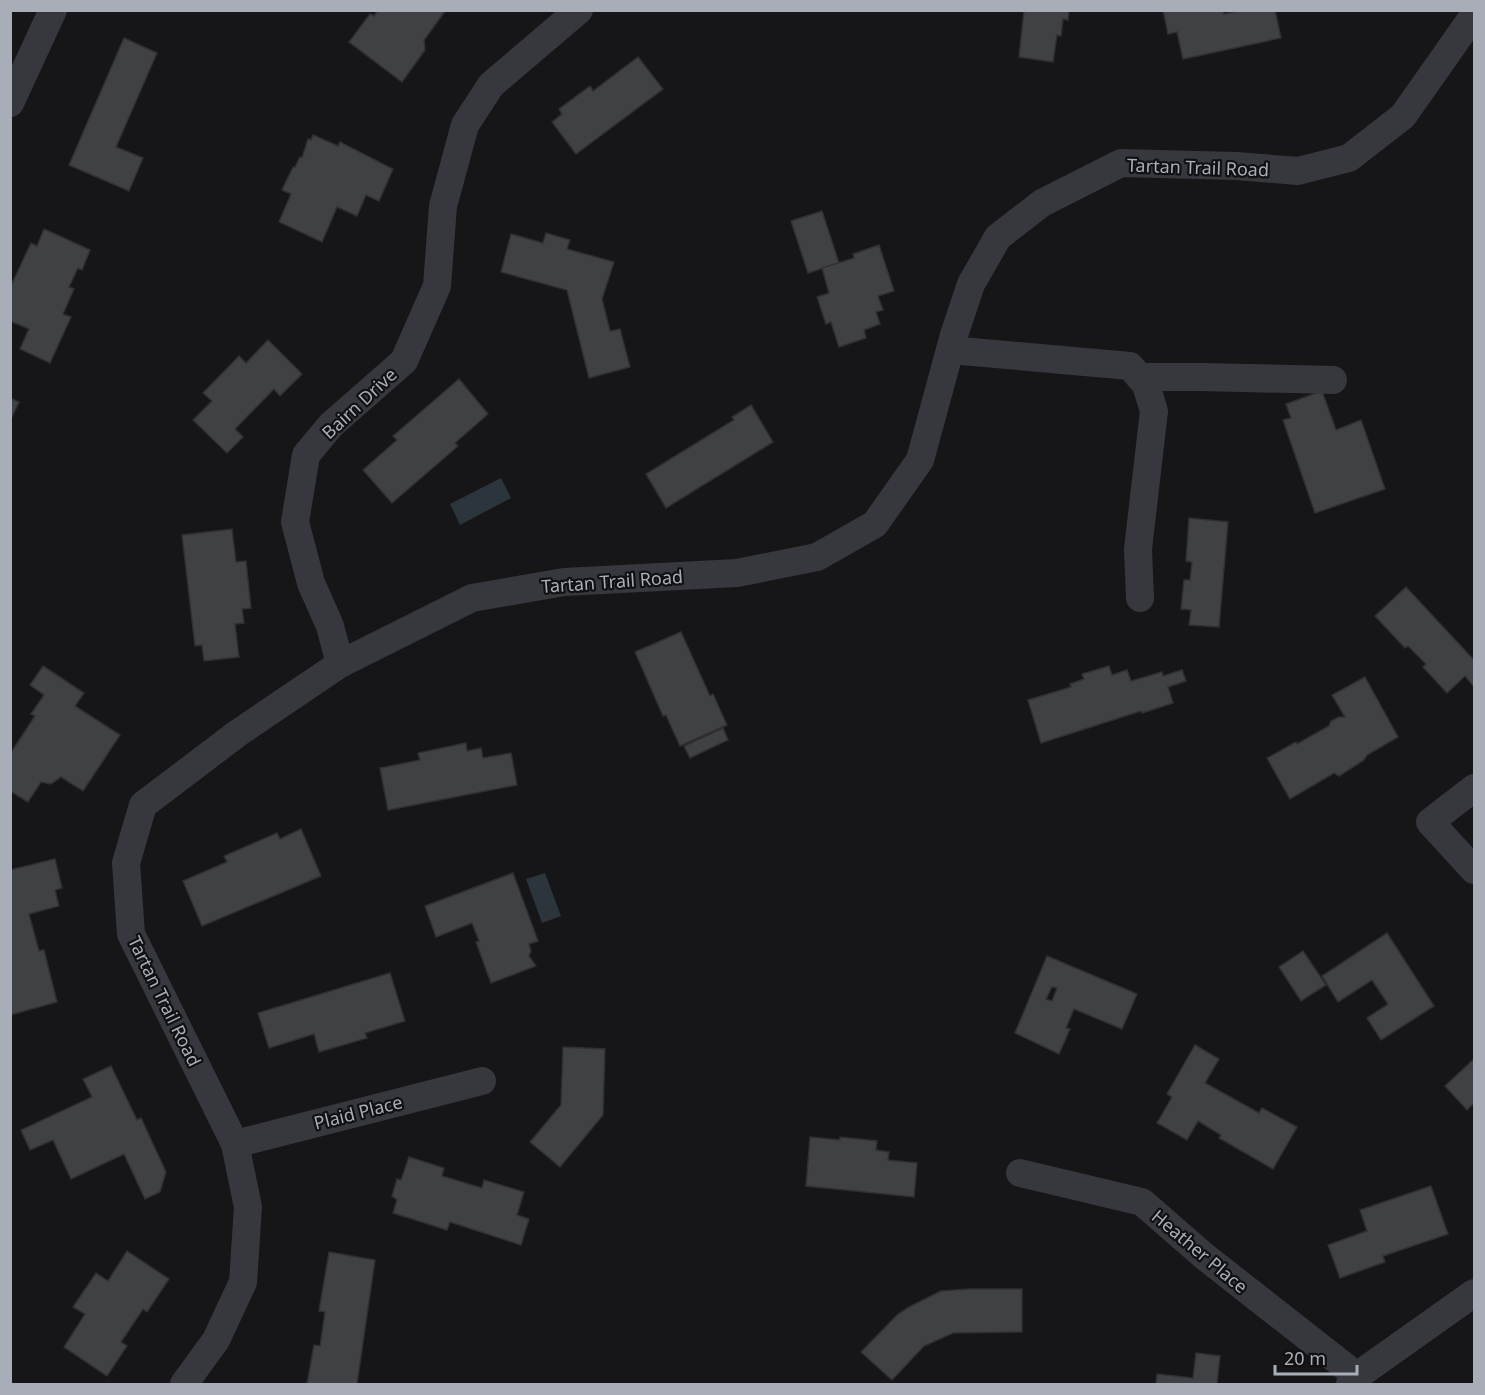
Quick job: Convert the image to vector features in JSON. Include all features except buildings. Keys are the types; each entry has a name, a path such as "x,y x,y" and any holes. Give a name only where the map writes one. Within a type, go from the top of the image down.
{"street":[{"path":"10,103 53,10"},
{"name":"Bairn Drive","path":"339,664 330,626 311,583 294,522 306,455 331,425 404,361 437,286 443,206 465,125 491,85 579,10"},
{"name":"Tartan Trail Road","path":"184,1384 216,1340 243,1282 248,1207 235,1144 131,934 126,863 143,805 238,734 339,664 472,598 564,582 737,573 817,557 875,524 920,460 950,350 971,284 998,237 1042,203 1121,163 1236,166 1299,171 1349,158 1403,116 1474,15"},
{"path":"950,350 1130,366 1140,377 1146,385 1154,411 1138,549 1140,598"},
{"path":"1140,377 1333,380"},
{"path":"1474,788 1430,822 1474,870"},
{"name":"Plaid Place","path":"235,1144 482,1081"},
{"name":"Heather Place","path":"1020,1173 1142,1202 1353,1380"},
{"path":"1353,1380 1474,1293"}],"shaded area":[{"path":"501,478 511,498 460,525 450,504"},
{"path":"545,873 561,916 542,923 526,879"}]}
